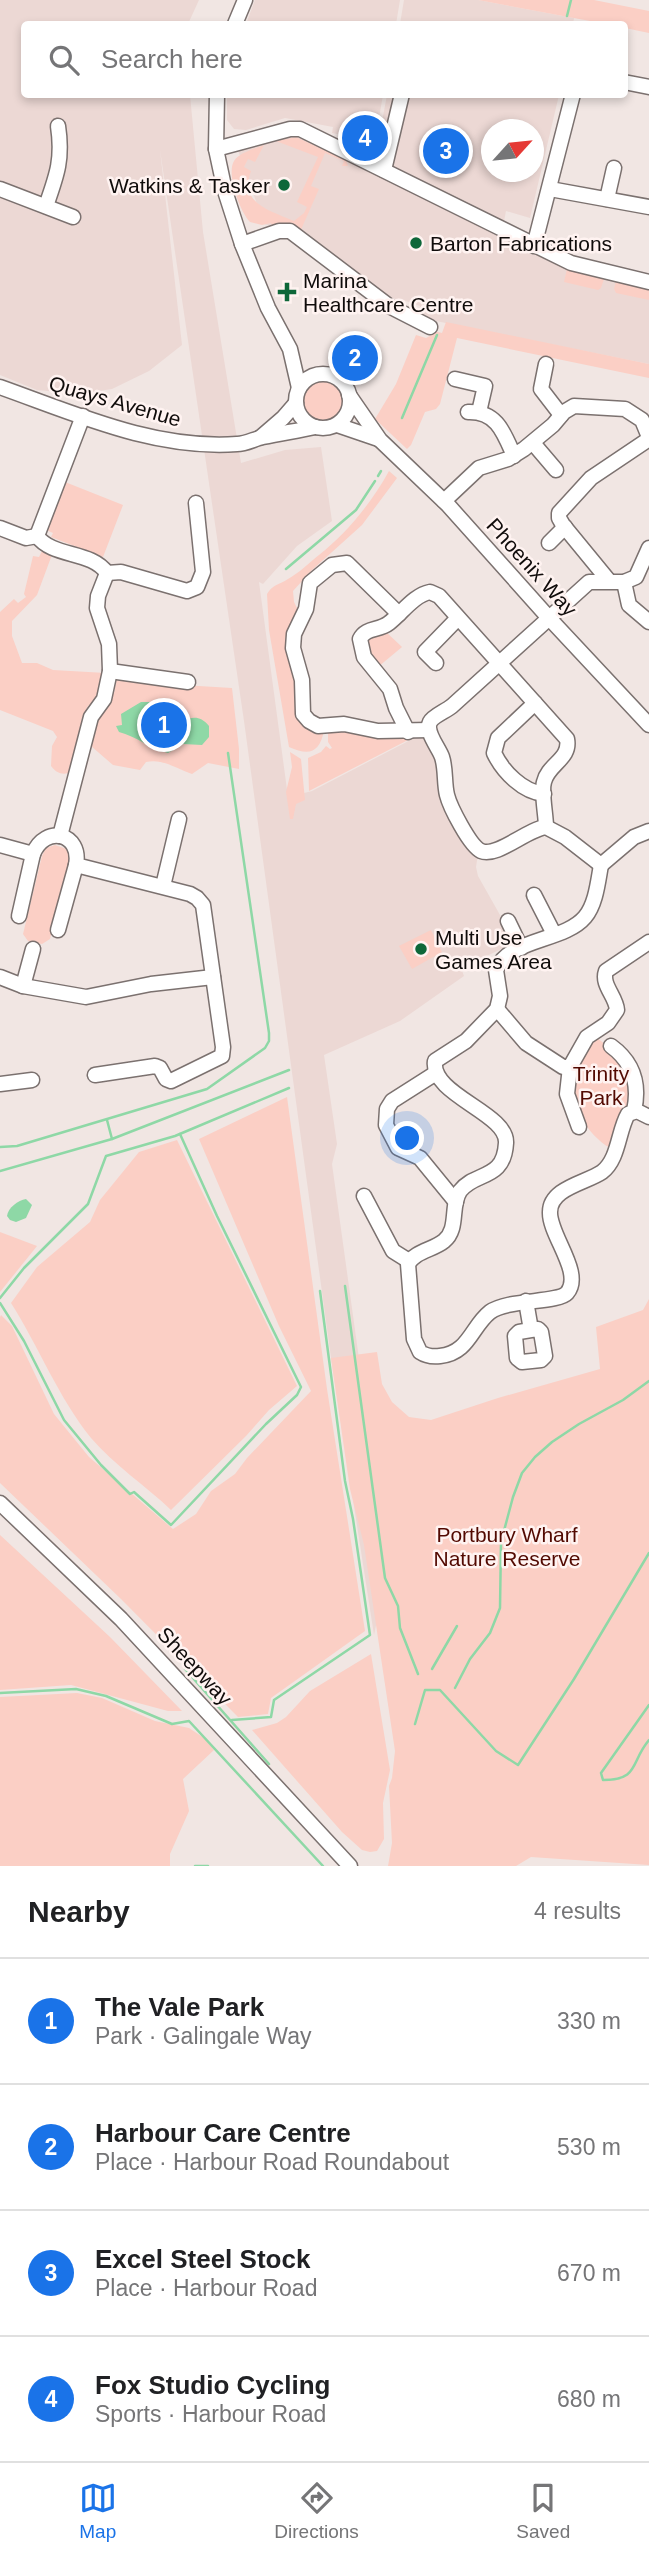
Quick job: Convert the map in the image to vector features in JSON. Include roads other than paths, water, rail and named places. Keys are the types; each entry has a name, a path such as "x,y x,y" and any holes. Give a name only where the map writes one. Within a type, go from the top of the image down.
{"street":[{"path":"236,21 245,0"},
{"path":"628,83 649,87"},
{"path":"217,98 216,149 225,191 242,244 268,308 290,349 302,418 315,427 330,428 337,425 348,412 349,395 342,382 321,374 290,349"},
{"path":"384,170 401,98"},
{"path":"534,246 572,98"},
{"path":"46,206 60,168 62,150 58,125"},
{"path":"216,149 290,129 300,129 580,267 649,282"},
{"path":"607,200 614,168"},
{"path":"0,189 73,217"},
{"path":"550,189 649,207"},
{"path":"242,244 279,231 290,231 344,275 388,306 430,327"},
{"path":"545,364 541,389 561,415"},
{"path":"260,438 283,418 305,381 321,374"},
{"path":"455,379 485,386 474,412 497,422 514,456"},
{"name":"Quays Avenue","path":"0,387 134,433 191,444 241,444 315,427"},
{"name":"Phoenix Way","path":"349,395 380,440 444,501 549,618 647,720"},
{"path":"444,501 479,468 514,456 533,443 572,407 582,405 625,409 646,418 649,438 591,478 572,496 559,514 565,527 617,581 629,605 649,622"},
{"path":"37,536 83,416"},
{"name":"Phoenix Way","path":"337,425 380,440"},
{"path":"533,443 558,468"},
{"path":"0,528 26,538 37,536 48,545 94,562 107,573 121,572 187,591 197,587 203,572 196,503"},
{"path":"549,544 565,527"},
{"path":"600,864 559,833 546,827 490,852 475,847 448,800 442,758 429,730 432,719 452,706 589,582 617,581 638,575 649,548"},
{"path":"399,614 351,566 338,563 324,570 310,583 306,609 297,625 293,644 302,680 303,714 311,723 326,727 351,725 374,731 429,730"},
{"path":"60,836 91,717 104,699 110,671 109,645 97,608 98,596 107,573"},
{"path":"408,732 387,683 364,657 360,639 364,632 384,626 422,595 430,592 439,596 565,737 568,745 563,757 546,776 543,784 546,827"},
{"path":"436,663 425,652 458,618"},
{"path":"110,671 188,682"},
{"path":"535,703 498,738 494,753 527,791 544,794"},
{"path":"163,886 169,835 180,819"},
{"path":"634,1111 626,1116 613,1155 605,1168 562,1192 551,1204 552,1228 570,1268 568,1291 559,1297 526,1301 490,1312 469,1341 454,1352 439,1356 426,1355 418,1350 414,1339 407,1270 409,1261 446,1240 452,1229 456,1202 465,1186 496,1168 505,1150 506,1138 497,1123 465,1101 436,1073 436,1059 466,1041 497,1009 500,996 496,976 498,966 504,958 574,926 586,915 593,901 600,864 640,833 649,831"},
{"path":"19,916 36,846 46,837 60,836 74,845 77,853 58,930"},
{"path":"0,845 33,854"},
{"path":"76,865 163,886 190,894 201,901 223,1051 221,1057 174,1080 166,1079 155,1066 95,1075"},
{"path":"534,895 554,934"},
{"path":"508,921 521,948"},
{"path":"579,1127 567,1094 570,1067 587,1037 608,1023 617,1010 605,979 606,971 649,942"},
{"path":"23,986 33,949"},
{"path":"0,977 23,986 89,997 151,984 213,977"},
{"path":"497,1009 526,1043 563,1067 570,1067"},
{"path":"611,1046 623,1055 634,1074 634,1111"},
{"path":"436,1073 392,1101 387,1109 386,1125 398,1148 421,1158 456,1202"},
{"path":"0,1084 32,1081"},
{"path":"634,1111 649,1117"},
{"path":"364,1196 393,1251 409,1261"},
{"path":"526,1301 531,1330"},
{"name":"Sheepway","path":"0,1503 121,1619 350,1866"}],"waterway":[{"path":"567,16 571,0"},
{"path":"402,418 437,335"},
{"path":"378,476 381,471"},
{"path":"286,569 356,510 375,481"},
{"path":"0,1147 17,1146 207,1089 265,1048 269,1033 228,753"},
{"path":"0,1171 112,1139 289,1070"},
{"path":"0,1298 24,1268 88,1204 106,1156 175,1136 289,1088"},
{"path":"107,1120 112,1139"},
{"path":"0,1303 24,1341 64,1420 101,1465 130,1494 134,1492 171,1525 297,1395 301,1387 180,1134"},
{"path":"345,1286 385,1578 398,1606 400,1628 418,1674"},
{"path":"232,1720 271,1717 274,1700 370,1635 345,1481 320,1291"},
{"path":"455,1688 470,1659 490,1633 500,1608 501,1542 522,1473 552,1442 623,1400 649,1381"},
{"path":"415,1724 425,1690 440,1690 496,1751 518,1765 574,1679 649,1553"},
{"path":"432,1669 457,1626"},
{"path":"185,1669 269,1764"},
{"path":"0,1693 76,1689 106,1696 172,1724 189,1721 323,1866"},
{"path":"649,1705 601,1773 603,1780 623,1777 629,1773 649,1740"},
{"path":"195,1866 208,1866"}],"place":[{"name":"Fox Studio Cycling","path":"365,138"},
{"name":"Excel Steel Stock","path":"446,151"},
{"name":"Watkins & Tasker","path":"284,185"},
{"name":"Barton Fabrications","path":"416,243"},
{"name":"Marina Healthcare Centre","path":"287,292"},
{"name":"Harbour Care Centre","path":"355,358"},
{"name":"The Vale Park","path":"164,725"},
{"name":"Multi Use Games Area","path":"421,949"}],"park label":[{"name":"Trinity Park","path":"601,1085"},
{"name":"Portbury Wharf Nature Reserve","path":"507,1546"}]}
